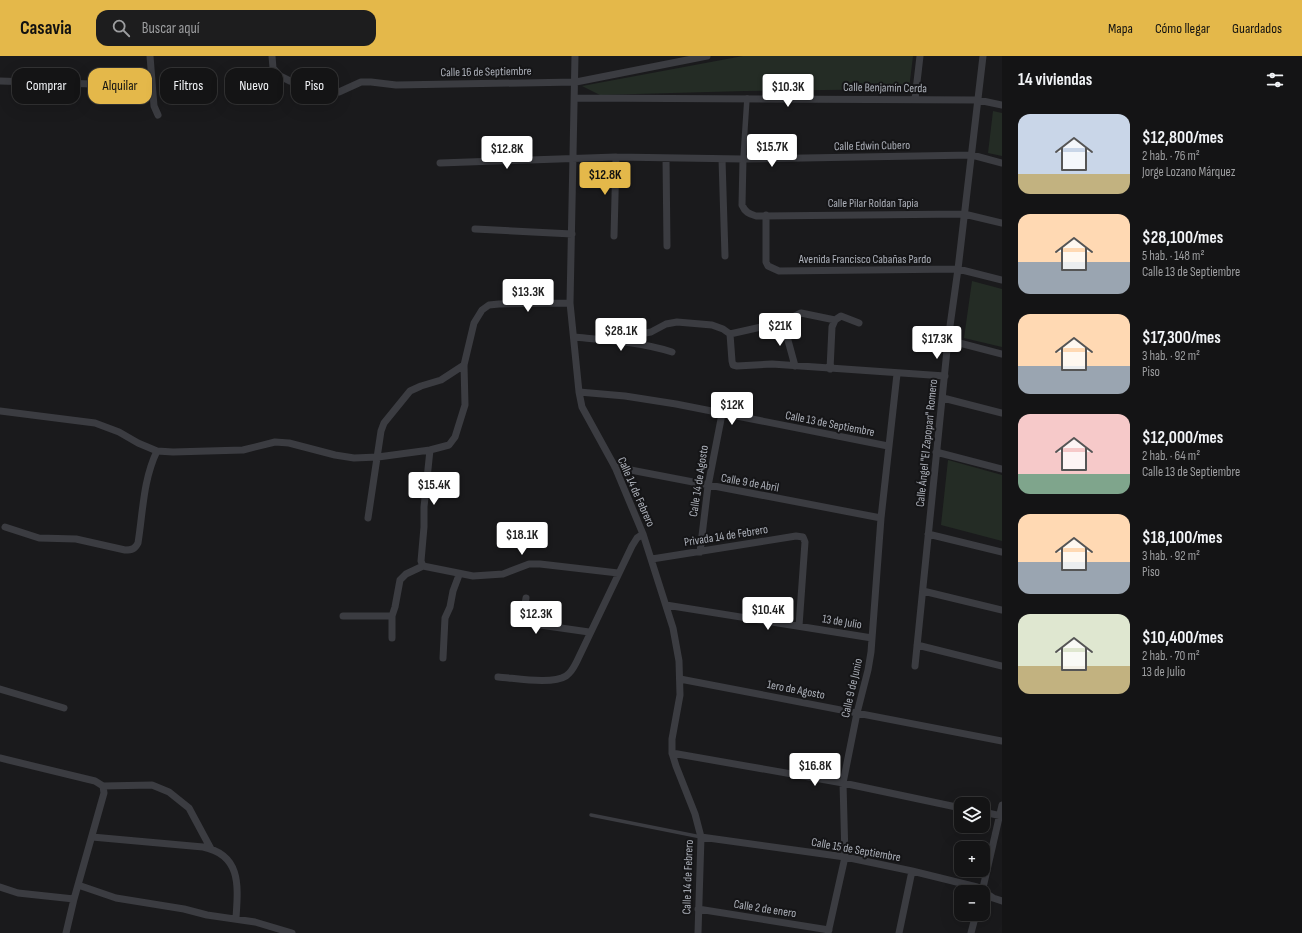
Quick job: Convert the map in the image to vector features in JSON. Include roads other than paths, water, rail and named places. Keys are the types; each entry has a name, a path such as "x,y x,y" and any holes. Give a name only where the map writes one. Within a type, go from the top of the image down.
{"street":[{"path":"150,56 154,106 158,115"},
{"name":"Calle 16 de Septiembre","path":"272,56 273,68 280,76 290,81 339,92 362,82 396,85 576,82 707,56"},
{"name":"Calle 14 de Febrero","path":"575,56 576,82 570,303 579,392 582,407 615,468 643,534 673,628 679,661 680,695 672,739 672,753 695,814 701,837 698,933"},
{"path":"915,99 920,56"},
{"name":"Calle Ángel \"El Zapopan\" Romero","path":"915,666 948,340 984,56"},
{"path":"0,81 88,84"},
{"name":"Calle Benjamín Cerda","path":"575,98 978,100 1002,105"},
{"path":"743,159 747,98"},
{"name":"Calle Edwin Cubero","path":"440,163 616,157 743,159 972,155 1002,163"},
{"path":"614,236 616,157"},
{"path":"666,158 667,246"},
{"path":"722,158 725,256"},
{"name":"Calle Pilar Roldan Tapia","path":"743,159 742,205 744,210 749,214 756,216 964,214 1002,223"},
{"name":"Avenida Francisco Cabañas Pardo","path":"766,215 766,262 772,269 785,271 958,269 1002,280"},
{"path":"475,229 572,234"},
{"path":"0,411 95,423 119,432 138,443 157,451 243,450 275,442 302,446 335,455 354,458 378,457 430,450 449,445 457,433 465,405 464,364 474,323 482,310 489,306 499,304 570,303"},
{"path":"622,342 634,335 651,332 666,324 677,322 712,325 723,329 730,334 783,322 801,312 835,320"},
{"path":"830,369 832,328 835,320 841,316 859,323"},
{"path":"783,322 795,366"},
{"path":"730,334 733,364 737,366 772,364 897,374 945,376"},
{"path":"574,337 622,342 672,352"},
{"path":"948,340 1002,354"},
{"path":"368,518 381,431 384,423 410,391 441,380 464,364"},
{"name":"Calle 9 de Junio","path":"829,931 845,857 843,782 857,713 868,670 872,638 881,518 897,374"},
{"name":"Calle 13 de Septiembre","path":"579,392 625,396 676,404 888,446"},
{"path":"943,398 1002,413"},
{"name":"Calle 14 de Agosto","path":"700,552 708,486 722,414"},
{"path":"423,566 424,507 430,450"},
{"path":"5,527 39,538 76,539 131,550 136,547 138,543 147,479 152,461 157,451"},
{"path":"936,452 1002,469"},
{"name":"Calle 9 de Abril","path":"615,468 881,518"},
{"path":"498,677 548,681 558,680 567,675 572,670 632,546 637,538 643,534"},
{"path":"928,534 1002,552"},
{"name":"Privada 14 de Febrero","path":"652,559 796,536 803,537 805,542 799,626"},
{"path":"392,638 392,616 400,580 406,574 423,566 459,575 473,576 503,574 529,564 618,573"},
{"path":"443,658 445,618 450,607 453,591 459,575"},
{"path":"923,591 1002,610"},
{"path":"526,598 523,619 526,623 590,632"},
{"name":"13 de Julio","path":"666,605 872,638"},
{"path":"343,616 392,616"},
{"path":"917,645 1002,666"},
{"name":"1ero de Agosto","path":"680,679 1002,740"},
{"path":"0,689 64,708"},
{"path":"672,753 843,782 954,806"},
{"path":"0,758 95,781 103,786 152,785 169,792 189,808 211,849"},
{"path":"66,933 104,793 103,786"},
{"path":"983,885 1002,805"},
{"path":"990,814 1000,816"},
{"path":"92,836 211,849 219,852 227,859 237,881 236,918"},
{"name":"Calle 15 de Septiembre","path":"701,837 845,857 970,885"},
{"path":"900,933 912,871"},
{"path":"78,885 116,898 184,909 207,915 236,918 277,927 292,933"},
{"path":"0,887 18,893 74,899"},
{"name":"Calle 15 de Septiembre","path":"990,896 1002,901"},
{"name":"Calle 2 de enero","path":"698,909 829,931"},
{"path":"971,933 974,921"}],"lane":[{"path":"591,815 701,837"}]}
